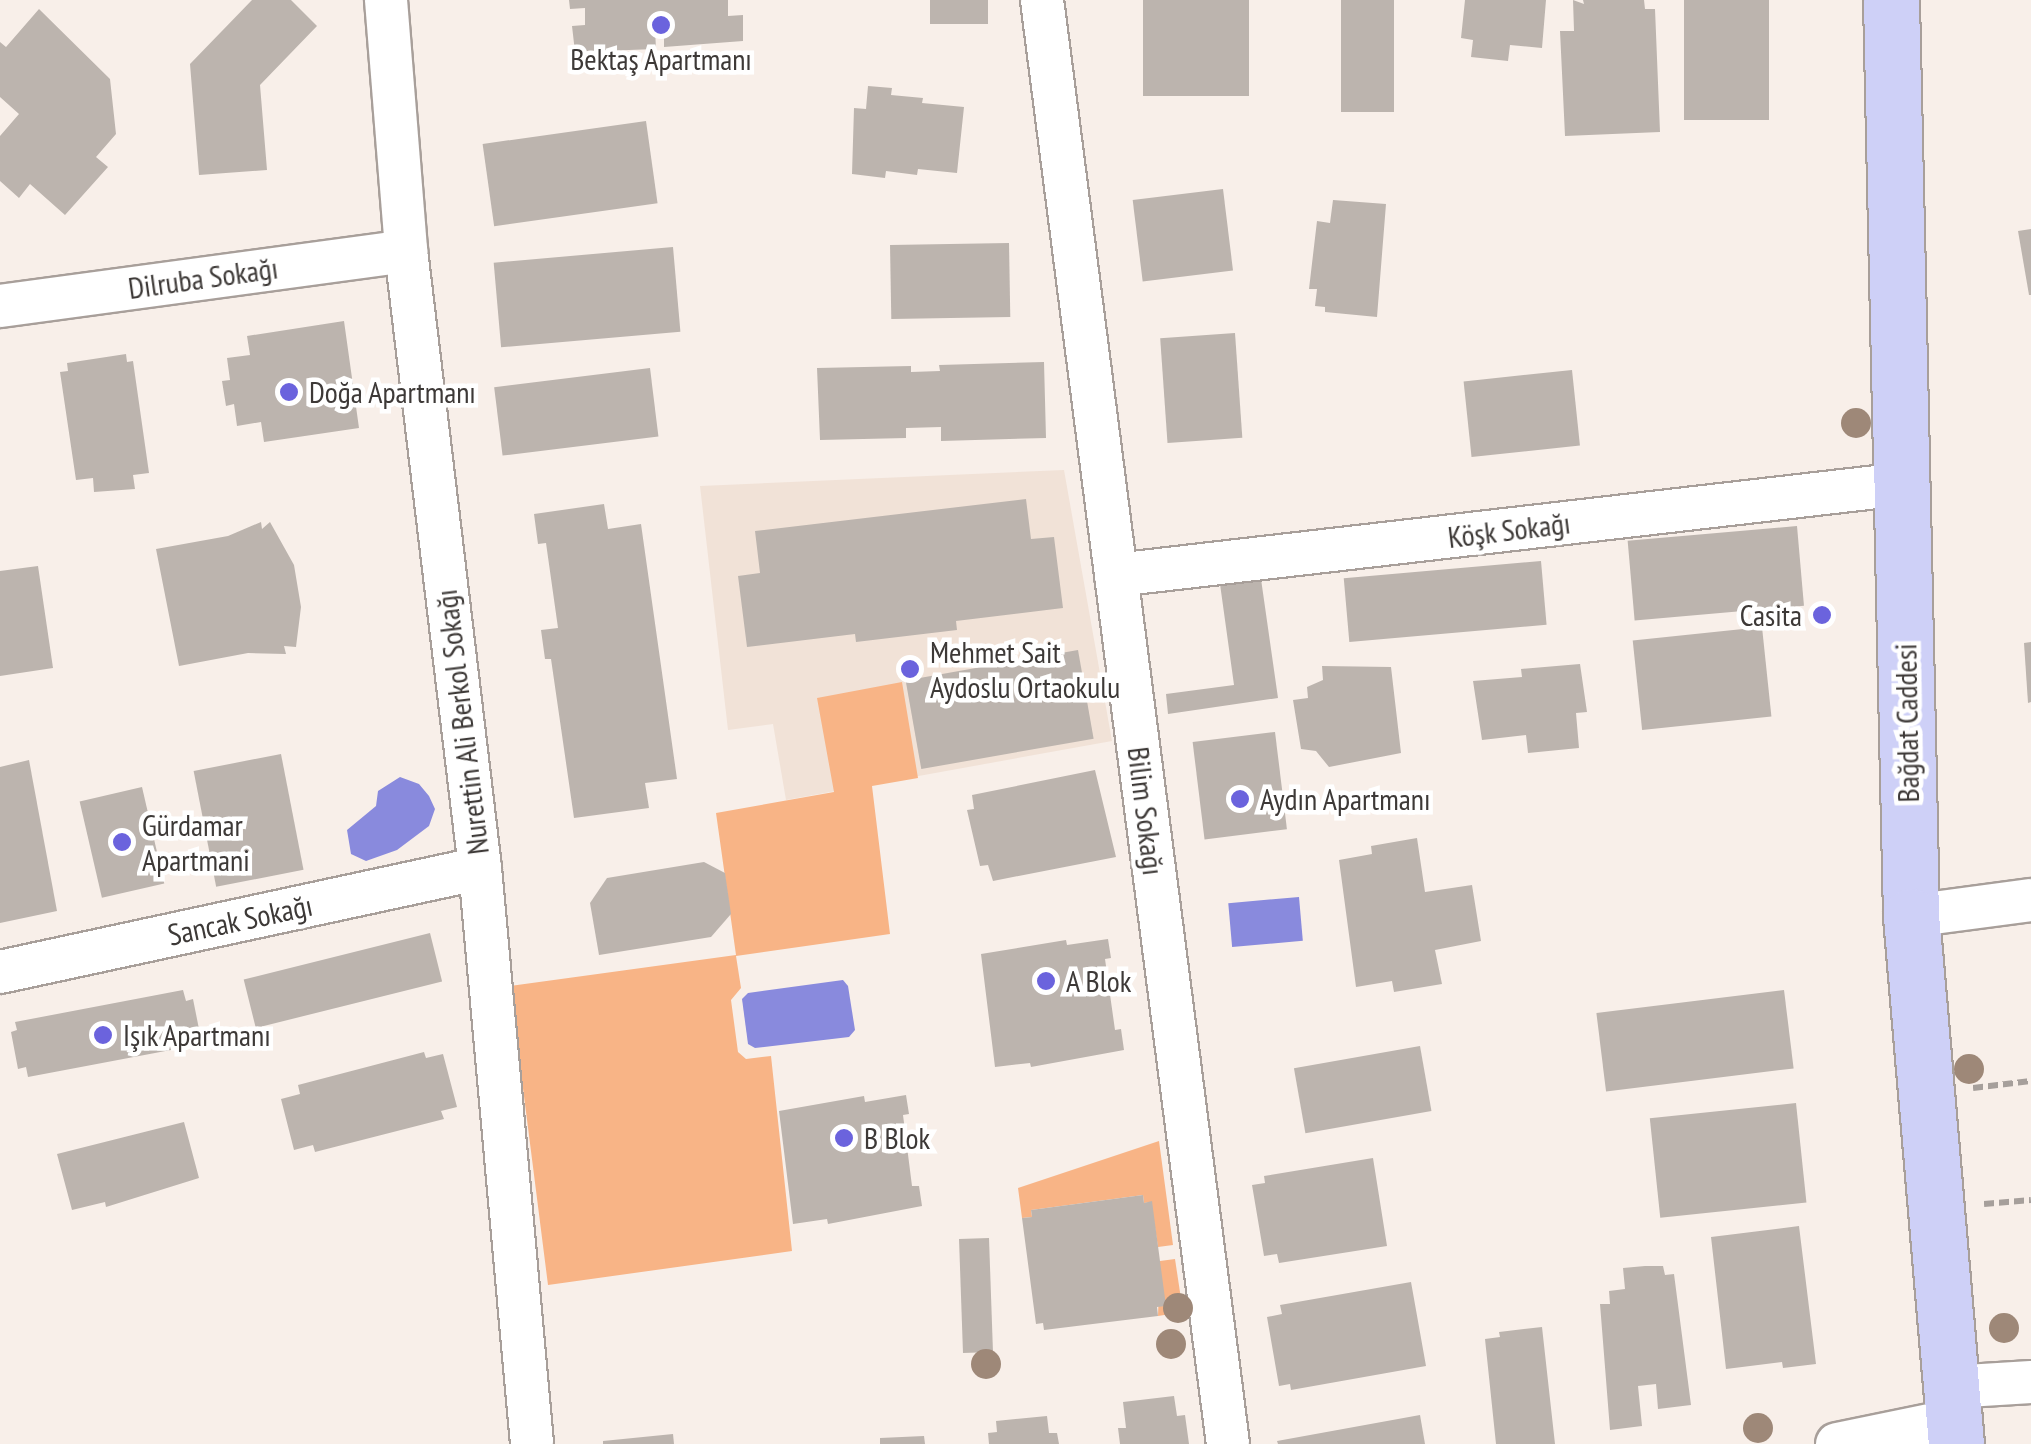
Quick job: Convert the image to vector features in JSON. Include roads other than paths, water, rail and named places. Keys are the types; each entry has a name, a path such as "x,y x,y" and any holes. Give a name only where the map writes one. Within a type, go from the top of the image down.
{"main road":[{"name":"Bağdat Caddesi","path":"1891,0 1910,916 1953,1417"}],"street":[{"name":"Nurettin Ali Berkol Sokağı","path":"386,0 406,251 480,868 532,1444"},
{"name":"Bilim Sokağı","path":"1042,0 1228,1444"},
{"name":"Dilruba Sokağı","path":"0,306 406,251"},
{"name":"Köşk Sokağı","path":"1116,575 1903,484"},
{"name":"Sancak Sokağı","path":"0,972 480,868"},
{"path":"1910,916 2031,900"},
{"path":"1837,1444 1953,1417 2031,1382"}],"water":[{"path":"400,777 419,784 429,796 435,809 429,826 397,850 366,861 351,854 347,830 376,806 378,791"},
{"path":"1299,897 1303,941 1232,947 1228,903"},
{"path":"843,980 848,986 855,1030 849,1037 755,1048 748,1044 742,999 748,993"}],"place":[{"name":"Bektaş Apartmanı","path":"661,25"},
{"name":"Doğa Apartmanı","path":"289,392"},
{"name":"Casita","path":"1822,615"},
{"name":"Mehmet Sait Aydoslu Ortaokulu","path":"910,669"},
{"name":"Aydın Apartmanı","path":"1240,799"},
{"name":"Gürdamar Apartmani","path":"122,842"},
{"name":"A Blok","path":"1046,981"},
{"name":"Işık Apartmanı","path":"103,1035"},
{"name":"B Blok","path":"844,1138"}]}
